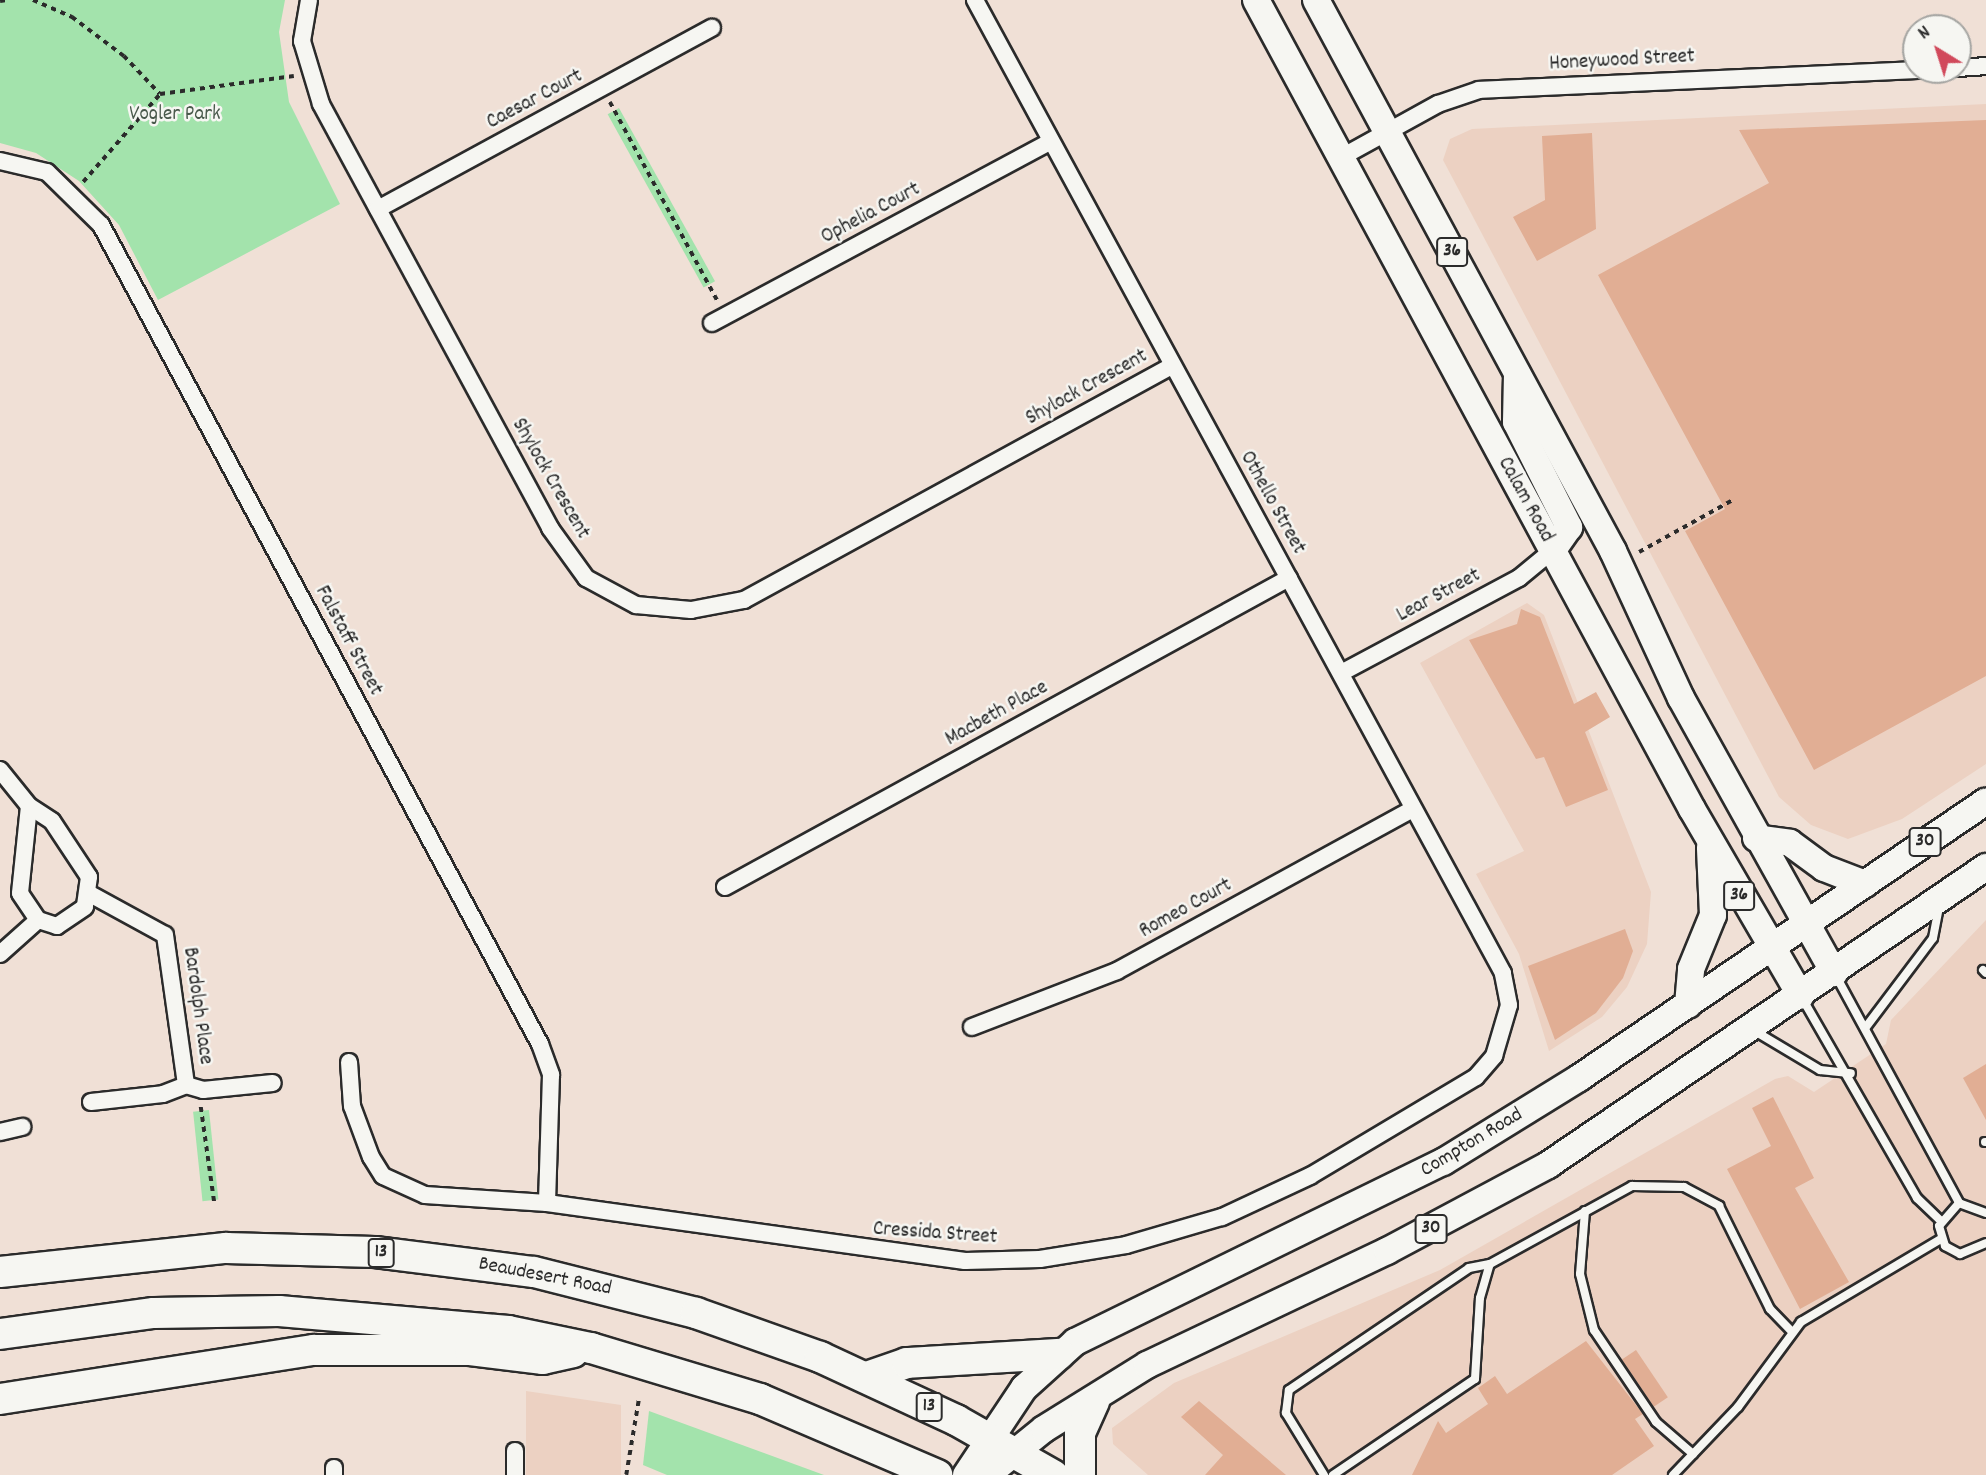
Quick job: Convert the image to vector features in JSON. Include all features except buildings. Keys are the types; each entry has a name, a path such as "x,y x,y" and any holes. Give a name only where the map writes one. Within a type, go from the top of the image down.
{"highway":[{"name":"Beaudesert Road","path":"0,1272 226,1248 444,1259 619,1290 761,1335 867,1377 1054,1475"},
{"path":"0,1334 154,1313 279,1311 449,1323 591,1348 760,1399 937,1475"},
{"path":"0,1399 314,1350 470,1350 543,1359 591,1348"},
{"path":"867,1377 907,1363 1059,1354"},
{"path":"1080,1475 1080,1433 1094,1401"}],"main road":[{"name":"Calam Road","path":"1256,0 1710,842 1770,949 1801,996"},
{"name":"36","path":"1316,0 1517,373 1755,838 1834,973"},
{"path":"1517,373 1516,422 1569,527 1553,550"},
{"name":"Compton Road","path":"987,1475 1024,1388 1059,1354 1092,1331 1406,1182 1688,1005 1986,801"},
{"path":"1755,838 1790,843 1836,875 1865,884"},
{"path":"1688,1005 1691,969 1713,915 1710,842"},
{"name":"Compton Road","path":"965,1475 1001,1445 1094,1401 1178,1348 1486,1200 1609,1128 1986,867"}],"street":[{"name":"Shylock Crescent","path":"309,0 302,41 307,75 550,528 586,578 636,605 691,610 744,600 1172,366"},
{"name":"Othello Street","path":"975,0 1503,973 1509,1005 1505,1033"},
{"name":"Caesar Court","path":"378,209 712,28"},
{"name":"Honeywood Street","path":"1340,158 1387,131 1479,90 1902,71"},
{"name":"Ophelia Court","path":"718,320 1050,142"},
{"name":"Falstaff Street","path":"0,161 47,172 75,193 101,225 540,1044 551,1074 547,1203"},
{"name":"Lear Street","path":"1341,673 1519,578 1553,550"},
{"name":"Macbeth Place","path":"725,887 1289,578"},
{"path":"0,770 29,806 72,846 85,866 90,894 85,907 58,926 38,920 20,893 29,806"},
{"name":"Romeo Court","path":"972,1027 1117,971 1413,809"},
{"name":"Bardolph Place","path":"90,894 165,935 186,1085"},
{"path":"0,954 38,920"},
{"name":"Cressida Street","path":"349,1062 352,1106 371,1157 383,1176 425,1195 547,1203 965,1261 1040,1259 1126,1245 1222,1217 1310,1176 1476,1077 1505,1033"},
{"name":"Bardolph Place","path":"91,1102 163,1094 186,1085 203,1090 273,1083"},
{"path":"0,1132 22,1128"},
{"path":"514,1451 515,1475"}],"lane":[{"path":"1866,1027 1933,939 1940,899"},
{"path":"1834,973 1866,1027 1959,1203 1986,1213"},
{"path":"1801,996 1851,1073 1917,1198 1940,1220 1941,1238 1960,1254 1985,1247"},
{"path":"1752,1029 1820,1070 1851,1073"},
{"path":"1324,1475 1286,1413 1289,1390 1469,1268 1490,1264 1585,1211 1644,1183 1704,1196 1724,1212 1770,1308 1792,1332"},
{"path":"1940,1220 1959,1203"},
{"path":"1585,1211 1580,1274 1594,1331 1656,1422 1693,1454"},
{"path":"1672,1475 1749,1395 1792,1332 1813,1313 1941,1238"},
{"path":"1333,1475 1475,1378 1480,1298 1490,1264"}],"path":[{"path":"0,1 6,0"},
{"path":"33,0 83,25 160,94"},
{"path":"75,193 160,94 307,75"},
{"path":"602,88 718,320"},
{"path":"1639,552 1733,500"},
{"path":"203,1090 215,1206"},
{"path":"626,1475 639,1397"}],"shaded area":[{"path":"1986,104 1986,764 1902,819 1848,839 1811,825 1779,797 1443,160 1450,139 1472,129"},
{"path":"1527,603 1544,615 1651,892 1647,944 1627,987 1602,1017 1549,1051 1519,954 1476,874 1524,851 1420,663"},
{"path":"1986,920 1986,1475 1148,1475 1113,1444 1112,1428 1174,1383 1440,1270 1775,1079 1788,1076 1814,1092 1886,1044 1891,1020"},
{"path":"526,1391 621,1405 621,1475 526,1475"}],"green space":[{"name":"Vogler Park","path":"0,0 285,0 279,32 289,102 340,204 158,300 119,225 79,181 36,153 0,143"},
{"path":"619,108 715,281 704,287 608,114"},
{"path":"209,1110 218,1200 202,1201 193,1112"},
{"path":"649,1411 824,1475 667,1475 643,1465"}]}
